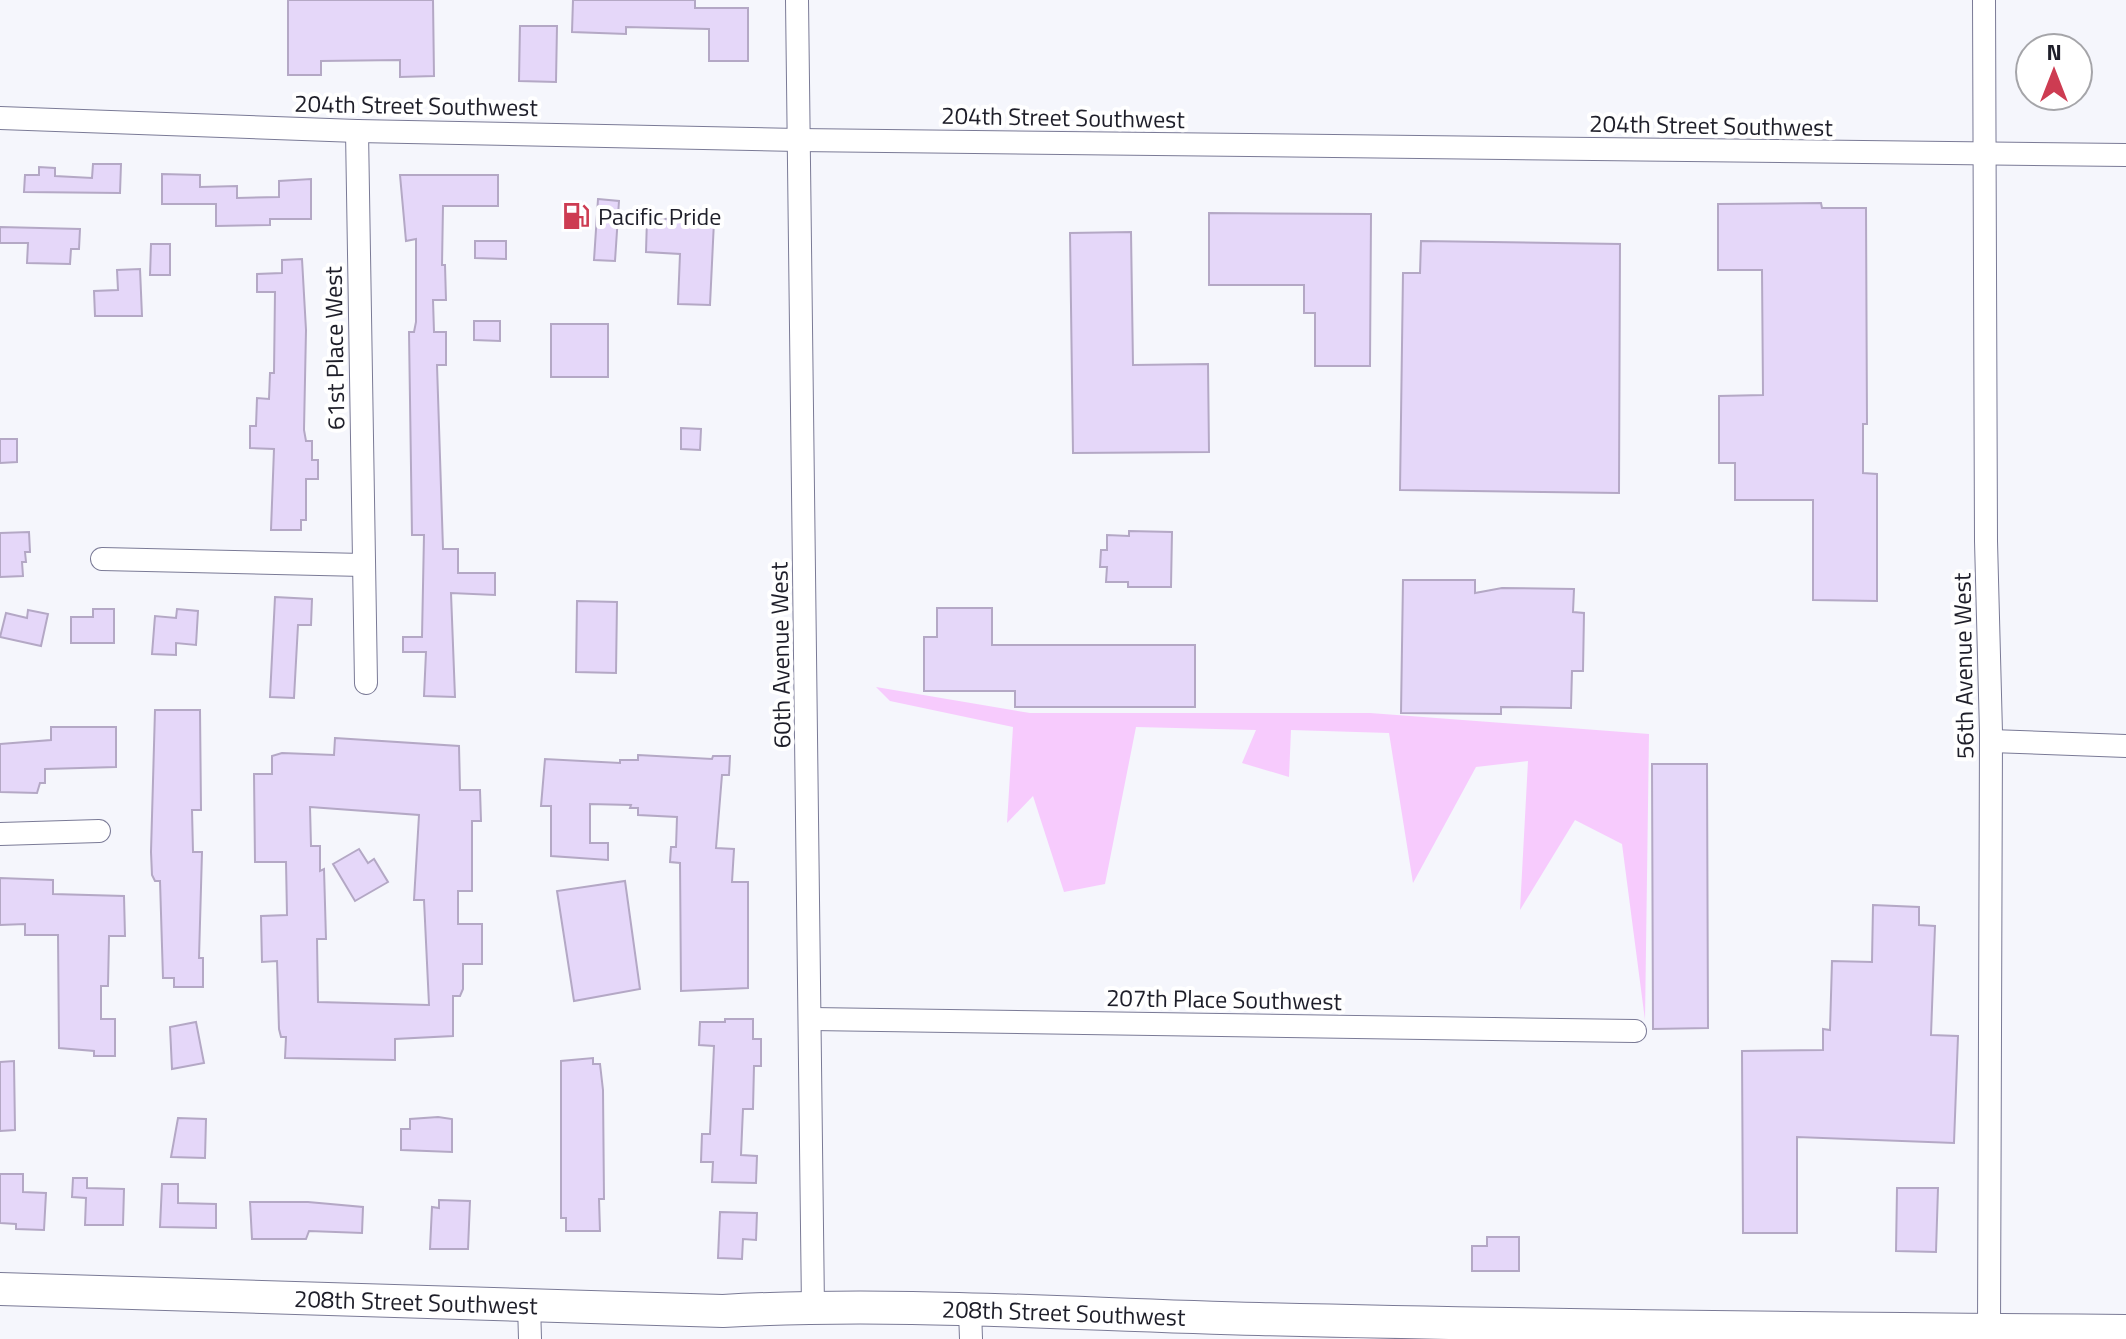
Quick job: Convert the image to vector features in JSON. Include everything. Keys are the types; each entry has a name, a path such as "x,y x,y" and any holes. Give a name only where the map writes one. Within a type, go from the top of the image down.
{"street":[{"name":"60th Avenue West","path":"797,0 812,1019 813,1309"},
{"name":"56th Avenue West","path":"1984,0 1983,151 1991,741 1989,1330"},
{"name":"204th Street Southwest","path":"0,118 357,131 798,140 2126,155"},
{"name":"61st Place West","path":"357,131 366,683"},
{"path":"102,559 363,565"},
{"path":"1991,741 2126,746"},
{"path":"0,834 99,831"},
{"name":"207th Place Southwest","path":"812,1019 1635,1031"},
{"name":"208th Street Southwest","path":"0,1289 723,1311 813,1309 971,1324 1259,1329 2126,1331"},
{"path":"529,1304 530,1339"}],"shaded area":[{"path":"876,687 1030,713 1370,713 1649,734 1645,1020 1622,844 1575,820 1520,910 1528,761 1476,767 1413,883 1389,733 1291,730 1289,777 1242,763 1256,730 1136,727 1105,884 1064,892 1033,796 1007,823 1013,727 890,701"}],"building":[{"path":"288,0 433,0 434,76 400,77 400,60 321,61 321,75 288,75"},
{"path":"573,0 695,0 695,8 748,8 748,61 709,61 709,29 626,27 626,34 572,32"},
{"path":"520,26 557,26 556,82 519,81"},
{"path":"93,164 121,164 120,193 24,192 25,175 39,175 39,167 55,168 55,176 92,178"},
{"path":"162,174 200,175 200,187 237,186 237,198 279,197 279,181 311,179 311,219 270,219 270,225 216,226 216,204 162,204"},
{"path":"400,175 498,175 498,206 443,206 442,265 445,265 446,300 433,300 434,332 446,332 446,365 437,365 443,549 458,549 458,573 495,573 495,595 451,593 455,697 424,696 426,652 403,652 403,637 422,637 424,535 412,535 409,332 414,332 416,322 416,239 406,241"},
{"path":"598,199 619,201 615,261 594,260"},
{"path":"1821,203 1822,208 1866,208 1867,424 1863,424 1863,473 1877,474 1877,601 1813,600 1813,500 1735,500 1735,463 1719,463 1719,396 1763,395 1762,270 1718,270 1718,204"},
{"path":"1209,213 1371,214 1370,366 1315,366 1315,313 1304,313 1304,285 1209,285"},
{"path":"647,218 714,221 710,305 678,304 680,254 646,252"},
{"path":"0,227 80,229 79,249 71,249 70,264 27,263 28,243 0,243"},
{"path":"1131,232 1133,365 1208,364 1209,452 1073,453 1070,233"},
{"path":"475,241 506,241 506,259 475,258"},
{"path":"1421,241 1620,244 1619,493 1400,490 1403,273 1420,273"},
{"path":"151,244 170,244 170,275 150,275"},
{"path":"302,259 306,330 304,430 306,441 312,441 312,460 318,460 318,479 306,479 306,520 301,520 301,530 271,530 274,449 250,448 250,426 256,426 257,398 269,399 270,373 274,373 275,292 257,292 257,274 282,273 282,260"},
{"path":"140,269 142,316 95,316 94,291 118,290 117,270"},
{"path":"474,321 500,321 500,341 474,340"},
{"path":"551,324 608,324 608,377 551,377"},
{"path":"681,428 701,429 700,450 681,449"},
{"path":"0,439 17,439 17,462 0,463"},
{"path":"1129,531 1172,532 1171,587 1128,587 1128,582 1106,582 1107,567 1100,567 1101,550 1107,550 1107,535 1129,536"},
{"path":"29,532 30,552 25,552 26,562 22,562 23,576 0,577 0,533"},
{"path":"1403,580 1475,580 1475,593 1502,588 1574,589 1573,612 1584,613 1583,671 1572,671 1571,708 1501,707 1501,714 1401,713"},
{"path":"275,597 312,599 311,625 298,625 294,698 270,697"},
{"path":"577,601 617,602 616,673 576,672"},
{"path":"937,608 992,608 992,645 1195,645 1195,707 1015,707 1015,691 924,691 924,637 937,637"},
{"path":"93,609 114,609 114,643 71,643 71,617 93,617"},
{"path":"177,609 198,611 196,645 176,643 176,655 152,654 155,616 176,618"},
{"path":"28,610 48,614 41,646 0,637 6,613 27,618"},
{"path":"155,710 200,710 201,810 192,810 193,852 202,852 199,958 203,958 203,987 174,987 174,978 163,978 160,881 155,881 152,875 151,852"},
{"path":"51,727 116,727 116,767 45,769 45,783 40,783 37,793 0,792 0,744 51,740"},
{"path":"335,738 459,746 460,790 480,790 481,821 472,821 472,891 458,891 458,924 482,924 482,964 463,964 463,989 460,996 453,996 453,1036 395,1039 395,1060 285,1058 286,1037 281,1037 279,1029 277,961 262,962 261,916 287,915 286,862 255,862 254,774 272,774 272,756 282,753 334,755","holes":["310,807 419,815 414,900 424,900 429,1005 318,1002 317,939 326,939 324,869 320,871 320,846 311,846"]},
{"path":"638,755 712,759 713,756 730,756 729,775 722,775 716,848 734,849 732,882 748,882 748,988 681,991 680,863 670,862 671,847 676,847 677,817 638,815 638,808 630,808 631,805 590,804 590,843 608,843 608,860 551,856 551,806 541,806 545,759 620,763 620,760 638,760"},
{"path":"1652,764 1707,764 1708,1028 1653,1029"},
{"path":"359,849 368,863 374,859 388,882 355,901 333,864"},
{"path":"0,878 53,880 53,894 124,896 125,936 109,936 108,986 101,986 101,1019 115,1019 115,1056 94,1056 94,1051 59,1048 58,935 25,935 25,924 0,925"},
{"path":"625,881 640,989 574,1001 557,891"},
{"path":"1873,905 1919,907 1919,925 1935,926 1931,1035 1958,1036 1954,1143 1797,1137 1797,1233 1743,1233 1742,1051 1823,1050 1823,1029 1830,1030 1832,961 1872,962"},
{"path":"725,1019 753,1019 753,1039 761,1039 761,1066 754,1066 753,1109 743,1109 741,1155 757,1156 756,1183 712,1182 713,1162 701,1162 702,1134 710,1134 714,1046 699,1045 700,1022 725,1022"},
{"path":"196,1022 204,1063 172,1069 170,1027"},
{"path":"593,1058 593,1064 600,1064 603,1090 604,1199 599,1199 600,1231 566,1231 566,1218 561,1218 561,1061"},
{"path":"14,1061 15,1130 0,1131 0,1062"},
{"path":"178,1118 206,1119 205,1158 171,1157"},
{"path":"410,1119 452,1119 452,1152 401,1150 401,1129 410,1129"},
{"path":"0,1174 23,1174 23,1192 46,1193 44,1230 16,1229 16,1224 0,1223"},
{"path":"73,1178 87,1178 87,1188 124,1189 123,1225 85,1225 86,1198 72,1197"},
{"path":"162,1184 178,1184 178,1203 216,1204 216,1228 160,1227"},
{"path":"1897,1188 1938,1188 1936,1252 1896,1251"},
{"path":"439,1200 470,1201 468,1249 430,1249 432,1207 439,1208"},
{"path":"250,1202 308,1202 363,1207 362,1233 309,1231 306,1239 252,1239"},
{"path":"720,1212 757,1213 756,1240 743,1239 742,1259 718,1258"},
{"path":"1487,1237 1519,1237 1519,1271 1472,1271 1472,1246 1487,1246"}],"place":[{"name":"Pacific Pride","path":"576,216"}]}
